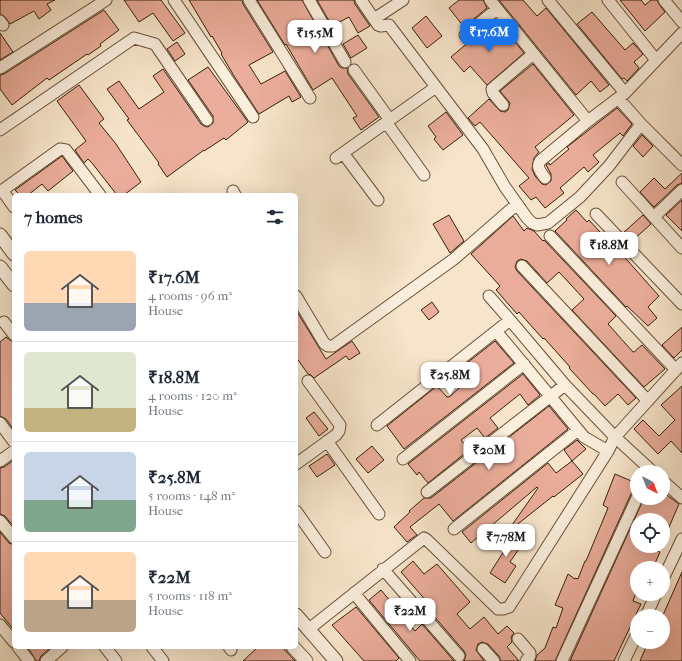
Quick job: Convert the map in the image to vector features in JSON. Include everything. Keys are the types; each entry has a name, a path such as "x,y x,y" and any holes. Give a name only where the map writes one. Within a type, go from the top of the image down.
{"street":[{"path":"0,68 106,0"},
{"path":"174,0 252,117"},
{"path":"249,0 310,98"},
{"path":"308,0 350,66 424,175"},
{"path":"361,0 378,25 389,25 483,149 505,187 532,223 543,225 553,220 580,197 609,166 641,124"},
{"path":"374,18 403,0"},
{"path":"548,0 622,95 641,124 682,165"},
{"path":"608,0 656,60"},
{"path":"664,0 682,22"},
{"path":"465,35 493,4 588,121"},
{"path":"545,178 538,168 540,161 622,95 682,33"},
{"path":"0,130 134,38 155,44 207,120"},
{"path":"503,105 493,93 492,89 533,54"},
{"path":"378,200 340,156 436,87"},
{"path":"12,205 1,191 60,149 66,150 98,193"},
{"path":"622,182 682,248"},
{"path":"654,217 682,190"},
{"path":"298,299 324,343 328,346 333,346 454,259 518,204"},
{"path":"596,214 682,304"},
{"path":"0,235 12,251"},
{"path":"308,629 424,538 498,609 509,607 608,451 615,437 679,368 550,236"},
{"path":"522,266 648,401"},
{"path":"0,267 12,282"},
{"path":"489,296 565,384 615,437 645,465"},
{"path":"377,425 510,320"},
{"path":"4,322 12,333"},
{"path":"496,331 584,437 590,442 608,451"},
{"path":"403,459 524,364"},
{"path":"298,463 336,436 340,425 308,382"},
{"path":"427,492 565,384"},
{"path":"0,423 12,439"},
{"path":"454,529 578,430"},
{"path":"328,441 379,514"},
{"path":"0,461 12,452"},
{"path":"670,487 682,498"},
{"path":"562,661 634,505"},
{"path":"298,514 325,552"},
{"path":"0,521 12,536"},
{"path":"670,564 682,539"},
{"path":"384,569 459,656"},
{"path":"354,593 410,661"},
{"path":"298,617 336,661"},
{"path":"0,625 12,640"},
{"path":"518,639 530,653 530,656 526,661"},
{"path":"20,649 29,661"},
{"path":"46,661 60,649"},
{"path":"106,649 116,661"},
{"path":"154,649 163,661"},
{"path":"296,649 306,661"},
{"path":"483,649 494,661"},
{"path":"624,661 630,649"}],"building":[{"path":"0,0 55,0 47,4 51,10 39,19 34,11 10,24 5,17 0,14"},
{"path":"124,0 161,0 185,33 173,41 153,13 139,22"},
{"path":"189,0 242,0 273,52 249,65 261,84 285,71 301,97 292,102 289,96 259,114 234,76 212,36 211,37"},
{"path":"257,0 302,0 339,66 342,68 347,68 348,74 379,117 361,130 353,118 357,116 332,78 313,90 286,44 285,45"},
{"path":"317,0 354,0 355,4 370,26 358,33 349,17 332,26"},
{"path":"459,0 483,0 487,8 464,27 449,8"},
{"path":"499,0 523,0 537,16 546,8 609,85 600,92 591,81 576,95"},
{"path":"620,0 641,0 645,5 651,0 657,0 665,12 645,31"},
{"path":"104,10 119,30 100,44 101,46 49,80 47,78 12,105 0,89 0,75 4,74"},
{"path":"592,12 625,50 633,43 643,54 634,62 639,68 627,81 624,78 622,79 577,24"},
{"path":"426,16 442,36 427,48 412,28"},
{"path":"496,19 524,53 487,85 470,66 464,72 451,57"},
{"path":"0,33 13,52 0,60"},
{"path":"358,35 367,48 351,58 343,44"},
{"path":"177,42 185,54 175,61 167,49"},
{"path":"533,64 574,115 535,147 539,152 534,158 532,169 535,176 542,184 546,185 551,181 551,174 546,165 549,163 550,165 569,149 567,147 617,108 632,124 623,136 620,133 593,155 599,162 588,172 584,167 560,188 564,193 545,208 536,197 531,200 519,186 529,178 480,122 475,126 468,118 489,99 500,111 505,112 508,110 510,103 500,91"},
{"path":"208,67 248,122 226,140 224,138 204,150 167,177 158,164 159,163 127,120 129,119 107,89 119,81 139,109 164,92 153,76 163,69 201,124 208,127 213,123 213,116 188,80"},
{"path":"79,85 104,119 99,123 116,144 141,182 127,193 115,193 88,159 84,163 75,150 86,141 57,101"},
{"path":"446,112 463,135 443,150 434,139 436,137 428,126"},
{"path":"642,135 653,146 643,157 633,146"},
{"path":"62,156 73,171 48,191 42,184 31,193 18,193 15,190"},
{"path":"682,173 682,183 677,185 654,207 640,192 654,178 665,189"},
{"path":"682,200 682,231 666,215"},
{"path":"576,210 587,222 589,220 611,244 613,242 659,296 648,307 657,318 648,326 627,306 626,307 555,231"},
{"path":"449,215 464,241 450,253 433,224"},
{"path":"643,215 651,224 632,241 623,233"},
{"path":"513,216 524,231 527,228 534,231 543,241 544,240 616,316 608,324 633,352 642,345 665,369 644,387 572,310 584,299 559,272 547,283 527,261 521,259 517,261 515,267 517,271 636,398 628,405 618,394 605,406 569,368 570,367 544,338 543,339 519,312 517,314 496,290 500,286 471,254"},
{"path":"432,302 439,312 429,320 421,310"},
{"path":"298,313 326,359 352,341 360,353 349,360 346,356 314,378 308,374 298,360"},
{"path":"682,327 682,350 674,358 662,345"},
{"path":"6,337 12,342 12,427 6,419 0,416 0,342"},
{"path":"495,341 514,363 404,449 387,426 437,386 447,397 449,397 467,381 458,370"},
{"path":"523,374 540,395 528,405 520,394 490,418 498,428 485,438 477,428 461,440 469,450 428,483 419,472 417,475 408,464"},
{"path":"682,386 682,453 671,441 658,454 634,429 643,420 659,436 675,420 661,405"},
{"path":"549,406 568,429 453,521 439,504 410,527 417,535 407,542 394,527 424,498 431,498"},
{"path":"314,412 328,429 319,436 306,418"},
{"path":"577,440 586,449 572,461 564,450"},
{"path":"372,446 384,460 368,473 356,459"},
{"path":"327,454 335,465 317,477 309,466"},
{"path":"12,461 12,525 5,516 0,514 0,468"},
{"path":"572,461 583,474 514,527 512,525 538,488 537,487 471,543 462,532 548,463 556,473"},
{"path":"615,474 630,480 630,496 555,661 535,661 537,655 545,648 553,627 556,628 563,608 555,605 568,574 575,579 578,579 586,561 608,508 603,505"},
{"path":"670,497 679,504 670,525 670,513 637,513 641,505 670,505"},
{"path":"630,529 630,553 660,553 656,561 630,561 630,601 641,604 639,609 630,609 630,627 614,661 570,661"},
{"path":"0,532 9,543 12,544 12,628 0,613"},
{"path":"507,532 523,543 510,562 516,566 505,583 490,573 504,551 497,547"},
{"path":"413,561 424,574 437,564 470,602 457,614 470,629 484,617 498,634 507,626 514,633 511,637 512,642 507,647 519,661 501,661 499,656 488,644 482,642 478,644 476,650 484,661 464,661 466,655 464,651 433,615 436,613 435,611 401,572"},
{"path":"682,572 682,661 640,661 645,649 670,649 670,609 666,609"},
{"path":"381,590 415,631 422,624 454,661 420,661 369,600"},
{"path":"356,607 399,658 396,661 364,661 332,625"},
{"path":"29,649 49,649 41,656 39,661 36,661"},
{"path":"256,649 284,649 295,661 243,661"}]}
